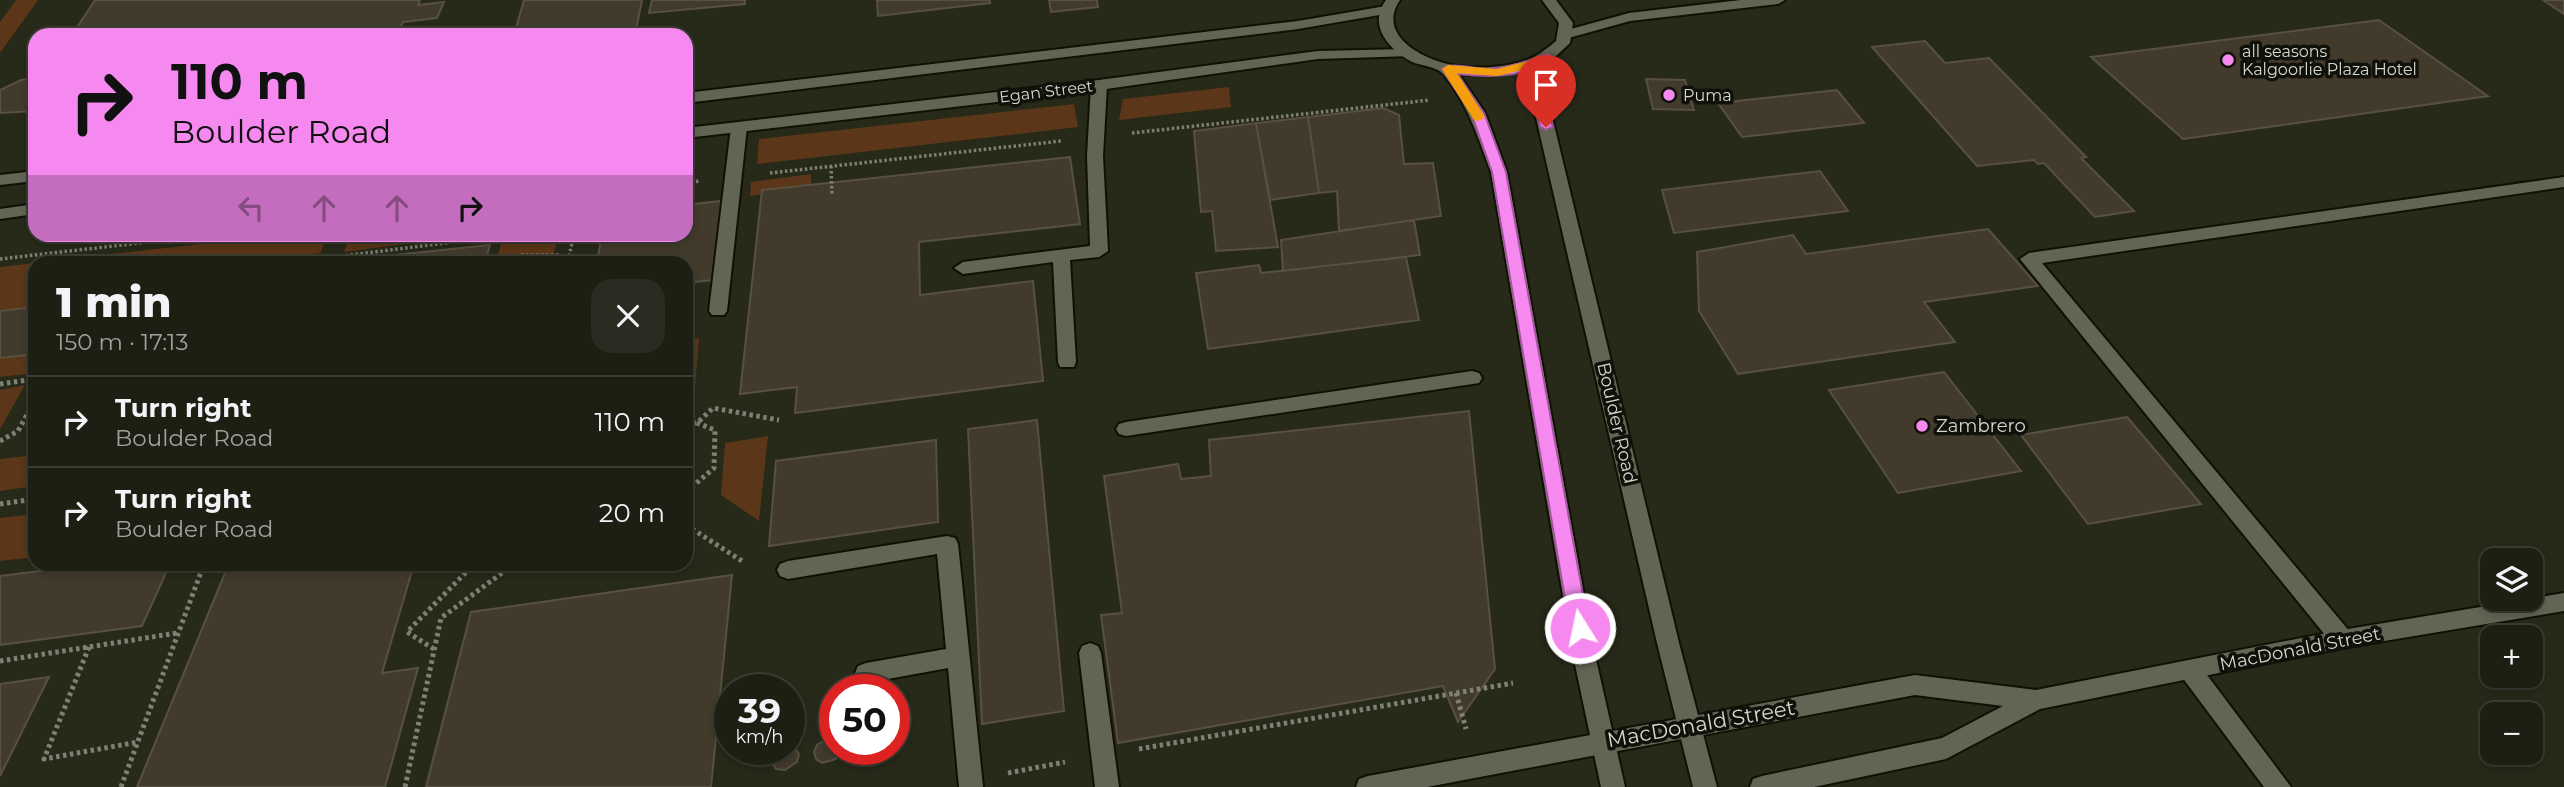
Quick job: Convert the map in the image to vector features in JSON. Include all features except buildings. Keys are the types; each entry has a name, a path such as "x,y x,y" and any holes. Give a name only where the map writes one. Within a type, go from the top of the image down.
{"street":[{"path":"1549,0 1563,15 1565,35 1629,17 1778,0"},
{"path":"1390,5 1386,29 1394,41 1407,52 1448,69 1506,72 1548,58"},
{"name":"Egan Street","path":"693,97 1284,27 1390,5"},
{"name":"Boulder Road","path":"1565,35 1560,47 1548,58 1540,100 1705,787"},
{"name":"Egan Street","path":"693,132 1099,85 1318,55 1407,52"},
{"path":"1448,69 1477,113 1499,172 1602,743 1613,787"},
{"path":"963,268 1099,251 1095,156 1099,85"},
{"path":"718,311 739,127"},
{"path":"0,180 28,177"},
{"path":"2343,639 2029,260 2564,182"},
{"path":"0,214 28,210"},
{"path":"1061,256 1067,362"},
{"path":"1126,429 1472,378"},
{"path":"788,570 947,544 970,783"},
{"name":"MacDonald Street","path":"1762,787 1945,748 2036,700 2343,639 2564,602"},
{"path":"1090,653 1107,787"},
{"path":"866,673 958,657"},
{"path":"2190,670 2279,787"},
{"name":"MacDonald Street","path":"1368,787 1915,685 2036,700"}],"path":[{"path":"831,166 832,194"},
{"path":"0,259 148,242"},
{"path":"343,256 452,242"},
{"path":"522,256 560,256"},
{"path":"0,384 28,380"},
{"path":"693,423 713,408 779,420"},
{"path":"0,441 18,431 28,413"},
{"path":"693,486 714,468 715,430 696,422"},
{"path":"0,504 28,500"},
{"path":"693,530 742,561"},
{"path":"121,787 201,571"},
{"path":"434,649 407,632 467,571"},
{"path":"405,787 441,618 505,571"},
{"path":"0,661 178,633"},
{"path":"89,647 44,759 138,742"},
{"path":"970,783 1103,756 1513,683"},
{"path":"1456,693 1466,729"}],"shaded area":[{"path":"16,0 38,0 0,53 0,22"},
{"path":"1229,87 1231,107 1119,120 1123,99"},
{"path":"1074,104 1078,127 757,164 759,139"},
{"path":"811,174 811,188 750,196 751,182"},
{"path":"220,242 325,242 320,253 292,256 93,256"},
{"path":"347,242 420,242 344,252"},
{"path":"557,242 553,256 498,256 501,244"},
{"path":"28,264 28,312 0,315 0,267"},
{"path":"693,338 699,338 693,403"},
{"path":"28,348 28,374 0,377 0,353"},
{"path":"25,385 0,429 0,390"},
{"path":"768,436 759,521 721,495 725,443"},
{"path":"28,456 28,487 0,491 0,459"},
{"path":"28,515 28,558 0,561 0,518"}],"slow traffic":[{"path":"1479,117 1448,69 1506,72 1540,62"}],"place":[{"name":"all seasons Kalgoorlie Plaza Hotel","path":"2228,60"},
{"name":"Puma","path":"1669,95"},
{"name":"Zambrero","path":"1922,426"}],"route":[{"path":"1546,127 1540,100 1548,58 1506,72 1448,69 1477,113 1499,172 1580,628"}]}
